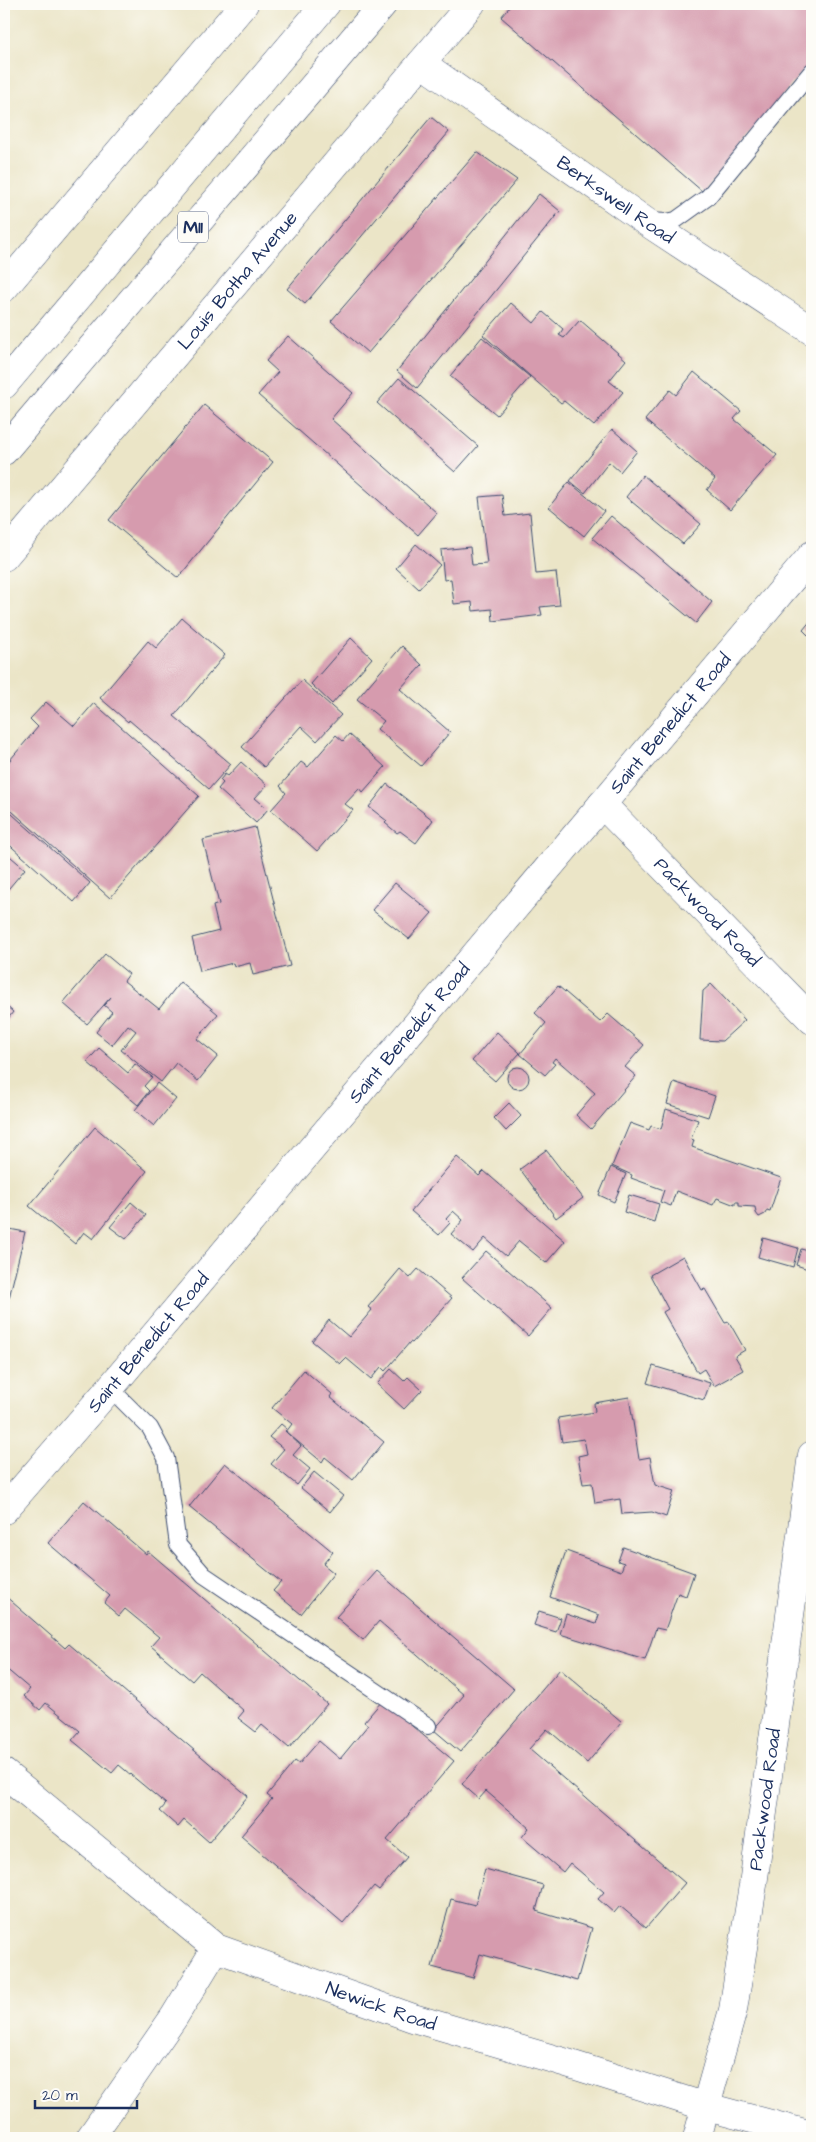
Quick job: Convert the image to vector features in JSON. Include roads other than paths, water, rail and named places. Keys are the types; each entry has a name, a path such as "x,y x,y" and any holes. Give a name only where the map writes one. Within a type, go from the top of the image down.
{"street":[{"path":"4,288 244,4"},
{"name":"M11","path":"4,385 326,4"},
{"name":"M11","path":"4,451 384,4"},
{"name":"Louis Botha Avenue","path":"4,557 471,4"},
{"name":"Berkswell Road","path":"421,63 645,221 812,331"},
{"name":"Saint Benedict Road","path":"4,1510 110,1388 812,555"},
{"name":"Packwood Road","path":"602,804 812,1020"},
{"name":"Packwood Road","path":"697,2138 733,2010 812,1455"},
{"name":"Newick Road","path":"4,1773 216,1948 413,2018 567,2062 707,2107 812,2135"},
{"path":"90,2138 174,2017 216,1948"}],"lane":[{"path":"645,221 666,222 676,220 708,197 812,71"},
{"path":"110,1388 150,1428 166,1458 178,1546 204,1575 428,1726"}]}
